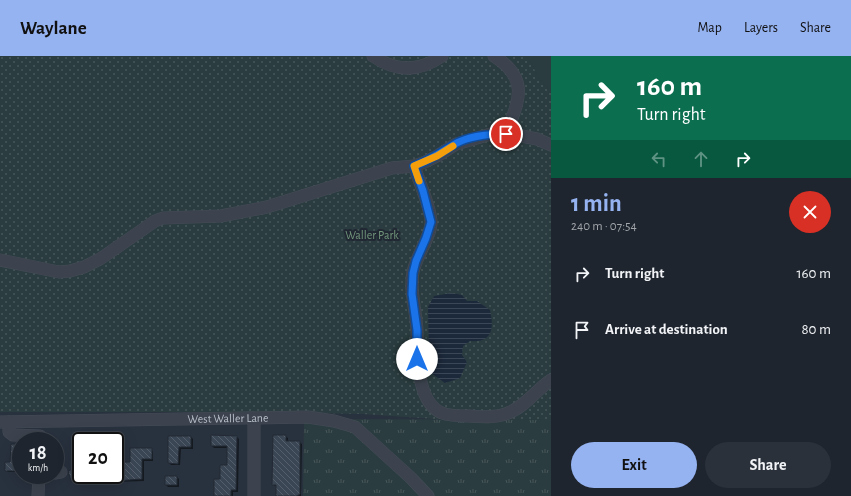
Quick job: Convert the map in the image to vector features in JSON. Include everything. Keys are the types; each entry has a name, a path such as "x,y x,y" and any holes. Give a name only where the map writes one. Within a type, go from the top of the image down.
{"street":[{"path":"373,56 382,62 393,66 406,68 419,67 433,62 442,56"},
{"path":"494,56 508,66 518,82 516,104 506,134"},
{"path":"0,260 59,272 70,271 84,267 100,259 155,221 173,217 222,216 250,211 306,196 392,168 414,166 437,156 456,144 491,134 506,134 537,139 551,145"},
{"path":"414,166 423,191 431,222 416,261 412,283 419,372 425,394 430,403 442,413 454,416 487,417 508,414 551,380"},
{"name":"West Waller Lane","path":"4,422 308,418 334,421 355,427 411,478 428,496"},
{"path":"254,419 254,496"},
{"path":"41,432 42,421"},
{"path":"4,422 9,432 12,434"},
{"path":"39,484 40,496"}],"green space":[{"name":"Waller Park","path":"0,56 551,56 551,420 435,419 362,414 264,412 0,412"},
{"path":"528,56 551,56 551,93 538,77"},
{"path":"304,419 551,420 551,496 303,496"}],"water":[{"path":"451,293 462,295 467,301 477,301 490,310 492,323 490,333 487,337 483,340 470,341 463,346 462,355 467,362 460,378 445,383 431,373 429,357 428,307 434,296"}],"building":[{"path":"211,435 237,436 236,490 231,490 231,496 214,496 214,479 220,479 220,465 227,465 227,446 211,446"},
{"path":"273,435 286,435 286,441 300,441 300,494 297,496 276,496 276,485 272,485"},
{"path":"168,436 191,436 191,447 179,447 178,464 168,463"},
{"path":"12,444 12,471 5,471 5,462 10,462"},
{"path":"130,448 152,448 152,459 142,459 142,479 124,480 124,462 130,462"},
{"path":"72,469 71,481 68,471"},
{"path":"165,476 177,476 177,485 165,485"}],"slow traffic":[{"path":"419,181 414,166 437,156 453,146"}],"route":[{"path":"417,359 416,316 412,294 413,273 420,250 430,229 431,222 423,191 414,166 437,156 456,144 473,138 491,134 506,134"}]}
